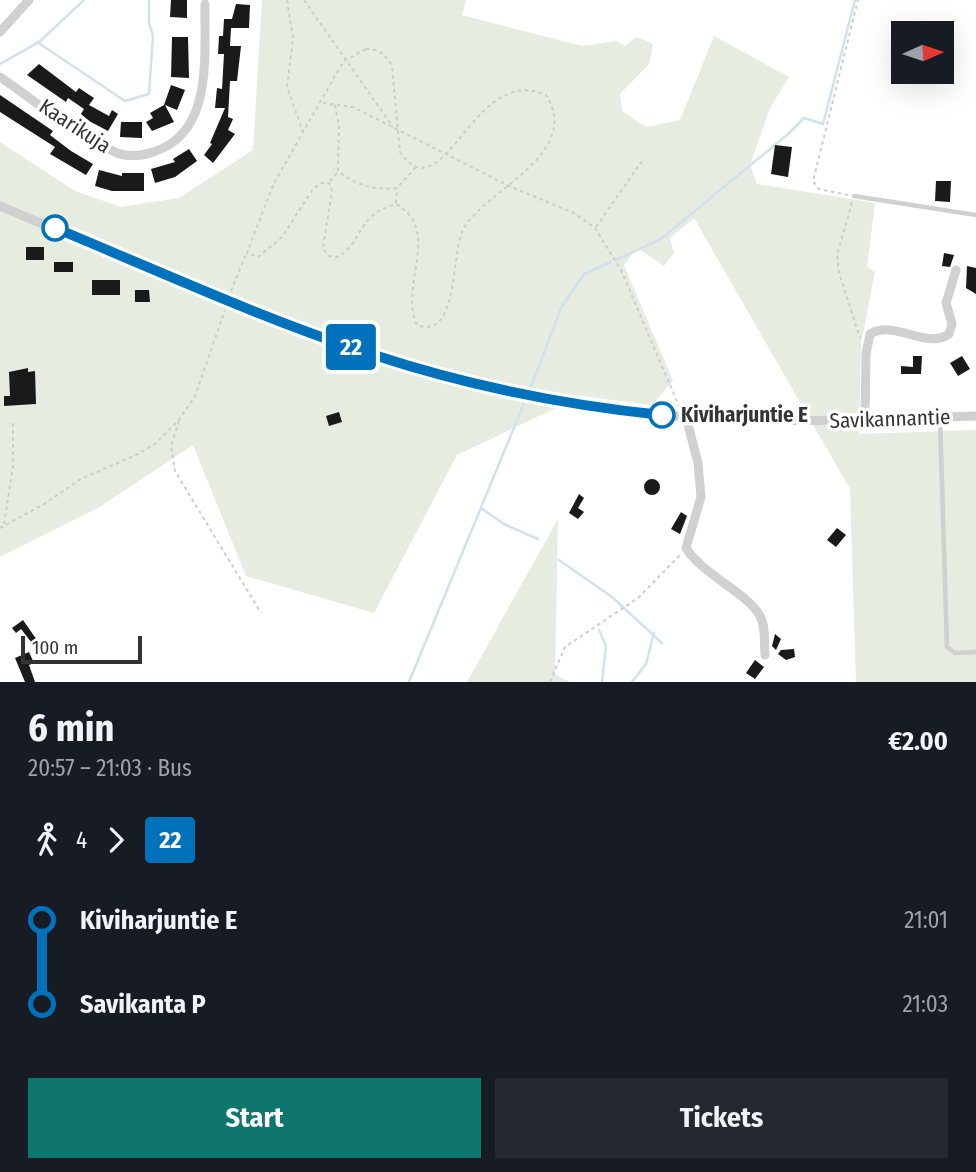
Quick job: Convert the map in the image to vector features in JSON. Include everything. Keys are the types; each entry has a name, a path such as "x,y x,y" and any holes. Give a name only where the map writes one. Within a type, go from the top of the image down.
{"street":[{"path":"0,32 29,0"},
{"name":"Kaarikuja","path":"0,77 119,154 144,155 166,149 187,133 199,105 204,67 205,4"},
{"name":"Savikannantie","path":"0,205 228,299 361,350 461,380 597,407 684,417 774,422 976,416"},
{"path":"865,420 866,354 870,334 880,329 935,338 949,334 951,324 946,303 956,270"},
{"path":"684,417 698,463 701,497 686,548 701,567 755,609 763,625 765,655"}],"lane":[{"path":"854,196 976,215"},
{"path":"940,418 947,647 955,653 976,652"}],"path":[{"path":"287,0 293,39 287,87 303,134"},
{"path":"304,0 344,61 396,130"},
{"path":"858,0 813,181 815,187 825,191 854,196 837,255 839,273 866,354"},
{"path":"0,528 44,504 81,479 155,444 179,421 195,396 228,299 273,185 344,61 366,49 376,49 385,54 393,66 395,79 396,130 400,152 416,167 428,168 448,154 473,120 500,97 534,90 546,95 555,116 549,139 535,164 471,216 461,231 447,309 442,320 426,328 417,325 412,316 418,263 414,220 408,211 396,204"},
{"path":"322,103 353,107 509,186 574,214 595,228 621,270 684,417"},
{"path":"329,183 338,171 339,127 335,104"},
{"path":"595,228 642,161"},
{"path":"396,204 397,188 416,167"},
{"path":"338,171 353,183 369,188 397,188"},
{"path":"247,253 258,257 282,237 313,189 321,183 329,183"},
{"path":"329,183 332,191 323,248 330,256 338,257 347,252 371,214 396,204"},
{"path":"179,421 172,446 175,471 261,613"},
{"path":"4,525 13,467 13,422"},
{"path":"550,682 565,647 638,598 686,548"}],"shaded area":[{"path":"262,0 466,0 462,15 582,46 617,41 625,46 637,37 653,44 649,64 620,94 622,111 646,127 680,120 714,36 789,77 770,108 750,165 757,184 875,203 867,267 875,272 861,344 859,434 976,430 976,682 856,682 850,489 694,218 670,238 674,253 664,266 637,248 624,265 673,381 652,405 581,396 457,455 374,613 246,576 193,445 98,508 0,557 0,142 75,191 121,207 179,198 253,150"},
{"path":"558,519 555,674 570,682 467,682"}],"building":[{"path":"171,0 187,0 187,18 170,17"},
{"path":"236,4 250,5 249,28 231,28 230,46 241,46 237,81 230,81 228,117 233,119 228,130 235,134 213,163 204,155 212,144 210,143 225,108 215,108 217,88 222,89 224,54 218,54 219,36 223,36 224,19 232,19"},
{"path":"172,37 188,37 189,78 171,77"},
{"path":"39,64 76,92 79,88 94,98 89,105 109,116 112,110 118,114 108,131 81,114 84,109 68,98 66,102 27,75"},
{"path":"171,85 185,90 177,110 165,105 174,122 152,131 146,122 153,118 150,113 164,105"},
{"path":"0,95 53,131 50,135 71,151 93,164 86,175 50,154 55,147 0,112"},
{"path":"121,122 142,122 142,138 120,137"},
{"path":"775,145 792,147 788,177 771,174"},
{"path":"189,149 197,161 175,177 155,183 151,169 175,162 173,159"},
{"path":"99,170 122,176 122,173 144,173 144,191 112,191 95,186"},
{"path":"936,181 951,181 950,202 935,201"},
{"path":"26,247 44,247 44,260 26,260"},
{"path":"944,253 954,255 950,267 942,266"},
{"path":"54,262 73,262 73,272 54,272"},
{"path":"967,266 976,268 976,294 966,288"},
{"path":"92,280 120,280 120,295 92,295"},
{"path":"135,290 149,290 150,302 135,302"},
{"path":"913,356 922,356 921,374 901,374 901,366 913,367"},
{"path":"962,356 970,369 958,376 950,363"},
{"path":"28,368 28,372 35,371 36,404 4,406 4,396 10,396 9,372"},
{"path":"339,412 342,422 329,426 326,416"},
{"path":"652,479 660,487 652,495 644,487"},
{"path":"579,494 584,498 578,508 584,512 578,519 569,513"},
{"path":"681,512 687,516 680,534 671,529"},
{"path":"837,528 846,535 836,547 827,540"},
{"path":"23,620 46,653 42,656 21,629 16,633 12,628"},
{"path":"775,634 781,639 776,650 772,646"},
{"path":"794,649 795,657 786,660 778,654 781,650"},
{"path":"29,652 34,663 29,665 35,682 25,682 15,658"},
{"path":"755,660 764,667 755,679 746,673"}],"waterway":[{"path":"0,64 39,42 84,0"},
{"path":"37,42 125,101 149,94 153,36 149,22 149,0"},
{"path":"616,260 661,239 804,118 823,124 855,0"},
{"path":"530,389 562,306 584,274 611,262"},
{"path":"409,682 525,401"},
{"path":"481,508 504,524 538,539"},
{"path":"559,560 612,597 662,643"},
{"path":"599,630 606,646 602,682"},
{"path":"632,682 646,664 654,633"}],"bus line":[{"name":"22","path":"55,228 317,335 372,354 503,390 597,407 662,415"}],"place":[{"name":"Kiviharjuntie E","path":"662,415"}]}
